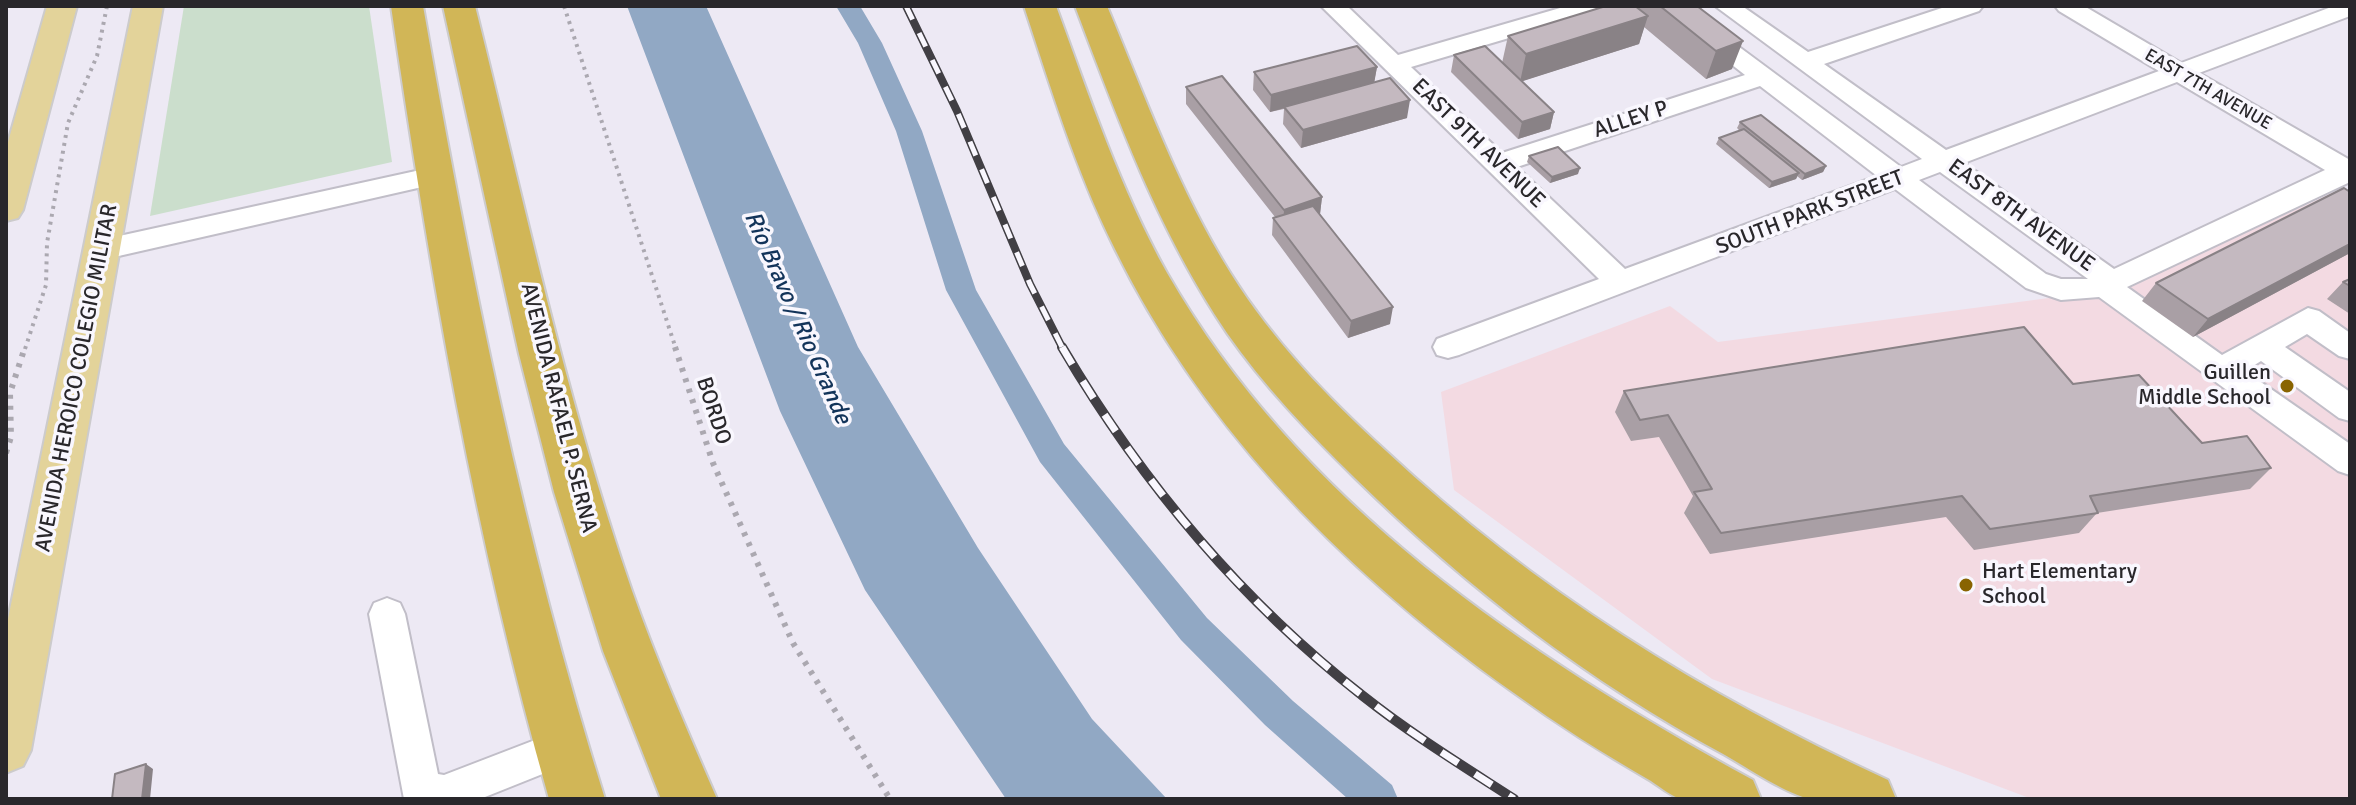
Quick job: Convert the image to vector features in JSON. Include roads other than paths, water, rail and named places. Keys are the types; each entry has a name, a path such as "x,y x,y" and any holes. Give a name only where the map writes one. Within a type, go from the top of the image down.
{"highway":[{"path":"407,6 434,176 503,529 544,694 577,799"},
{"name":"AVENIDA RAFAEL P. SERNA","path":"459,6 558,422 597,560 644,696 689,799"},
{"path":"1040,6 1076,107 1150,279 1184,337 1229,401 1282,463 1327,512 1394,572 1487,646 1588,715 1733,799"},
{"path":"1091,6 1148,148 1189,234 1241,321 1310,406 1411,506 1570,630 1723,725 1868,799"}],"main road":[{"path":"6,210 62,6"},
{"name":"AVENIDA HEROICO COLEGIO MILITAR","path":"6,750 148,6"}],"street":[{"name":"EAST 9TH AVENUE","path":"1333,6 1622,284"},
{"path":"1395,64 1592,6"},
{"name":"EAST 8TH AVENUE","path":"1669,6 2036,281 2052,289 2070,292 2108,284"},
{"name":"EAST 8TH AVENUE","path":"1727,6 1944,160 2108,284"},
{"path":"1804,62 1971,6"},
{"name":"EAST 7TH AVENUE","path":"2067,6 2349,171"},
{"name":"SOUTH PARK STREET","path":"1448,347 2350,8"},
{"name":"ALLEY P","path":"1498,164 1763,77"},
{"path":"2349,171 2108,284 2350,462"},
{"path":"101,250 434,176"},
{"path":"2221,370 2308,319 2350,348"},
{"path":"2262,346 2350,409"},
{"path":"387,614 421,792 444,794 561,748"}],"water":[{"name":"Río Bravo / Rio Grande","path":"627,6 706,6 858,347 978,548 1092,719 1167,799 1006,799 865,590 780,411"}],"waterway":[{"path":"848,6 870,43 909,131 961,290 1052,453 1194,629 1279,713 1378,799"}],"railway":[{"path":"906,6 957,111 1030,284 1063,349"},
{"path":"1062,347 1125,445 1160,491 1196,536 1275,620 1381,710 1514,799"}],"place":[{"name":"Guillen Middle School","path":"2287,386"},
{"name":"Hart Elementary School","path":"1966,585"}]}
